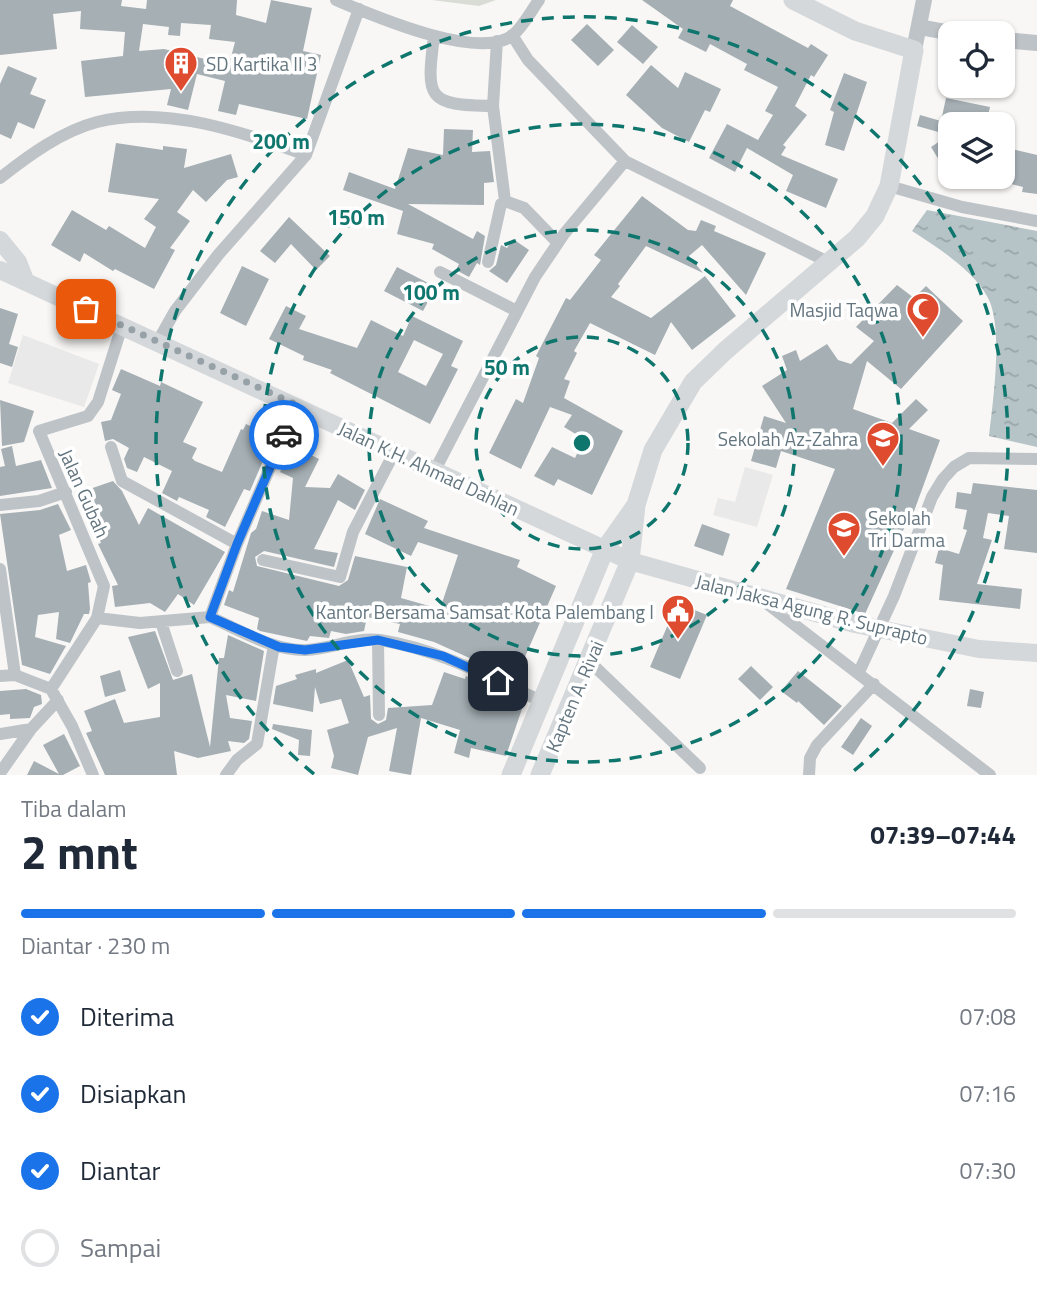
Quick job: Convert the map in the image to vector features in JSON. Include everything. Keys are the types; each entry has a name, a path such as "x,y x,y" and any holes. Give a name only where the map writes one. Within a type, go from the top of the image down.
{"main road":[{"path":"636,505 653,450 693,382 725,351 857,239 875,216 888,186 914,50 855,31 793,0"},
{"path":"0,240 18,262 25,280"},
{"name":"Jalan K.H. Ahmad Dahlan","path":"0,270 630,561"},
{"name":"Kapten A. Rivai","path":"511,775 604,549 636,505"},
{"name":"Kapten A. Rivai","path":"540,775 630,561 636,505"},
{"name":"Jalan Jaksa Agung R. Suprapto","path":"630,561 878,629 978,649 1037,653"}],"street":[{"path":"336,0 434,36 464,43 497,41 512,35 539,0"},
{"path":"914,50 924,0"},
{"path":"158,341 175,311 218,255 306,155 359,9"},
{"path":"919,27 938,30"},
{"path":"512,35 528,61 625,162 830,263"},
{"path":"434,36 429,82 432,92 442,101 493,106"},
{"path":"497,41 493,106 505,201"},
{"path":"1015,41 1037,43"},
{"path":"0,178 51,142 80,128 124,118 202,125 306,155"},
{"path":"435,470 517,311 558,243 625,162"},
{"path":"888,186 962,207 1037,221"},
{"path":"505,201 524,208 558,243"},
{"path":"488,262 501,204 505,201"},
{"path":"440,272 517,311"},
{"name":"Jalan Gubah","path":"0,773 55,695 97,618 104,586 39,430 88,416 98,402 122,326"},
{"path":"210,617 237,544 297,405"},
{"path":"111,447 122,481 237,544"},
{"path":"263,560 340,577 353,532 395,452"},
{"path":"859,672 932,497 948,473 970,458 1037,459"},
{"path":"0,505 39,501 66,492"},
{"path":"0,569 15,675"},
{"path":"758,597 859,672 989,775"},
{"path":"97,618 161,622 210,617 274,645 305,650 378,640 443,656 541,701"},
{"path":"161,622 177,671"},
{"path":"378,640 379,715"},
{"path":"226,775 228,769 257,744 274,645"},
{"path":"589,661 700,768"},
{"path":"0,676 15,675 55,695 93,775"},
{"path":"809,775 810,758 817,746 874,684"},
{"path":"0,734 31,729"}],"shaded area":[{"path":"23,335 99,364 84,407 8,383"},
{"path":"745,467 773,475 757,527 713,515 718,498 735,502"}],"green space":[{"path":"432,0 496,0 479,6"}],"water":[{"path":"927,210 1037,231 1037,447 989,436 996,352 991,305 986,294 968,273 912,231"}],"building":[{"path":"0,0 122,0 121,6 146,9 147,0 237,0 236,15 266,23 271,0 312,8 303,51 321,55 307,119 239,104 236,115 218,111 225,81 197,74 188,110 167,105 171,89 85,97 81,61 123,56 125,32 80,29 81,11 53,14 57,49 0,55","holes":["181,23 211,25 209,39 235,42 229,65 164,49 139,51 143,24 169,27 168,35 180,36"]},
{"path":"642,0 733,0 730,6 808,48 811,44 828,55 814,77 811,75 795,106 807,115 783,145 786,147 781,155 838,179 826,208 786,191 793,175 747,148 735,172 709,158 727,124 758,140 773,115 765,111 778,87 744,70 747,64 710,44 706,52 678,38 683,29"},
{"path":"587,24 614,50 598,66 571,40"},
{"path":"632,25 658,47 643,64 617,42"},
{"path":"651,65 678,88 685,72 721,89 710,112 705,110 689,142 662,128 626,95"},
{"path":"8,66 37,78 30,94 46,100 34,129 18,122 11,139 0,134 0,84"},
{"path":"844,73 867,82 844,151 825,145 834,112 830,110"},
{"path":"946,98 990,107 989,112 943,112"},
{"path":"920,115 938,120 938,132 917,126"},
{"path":"444,129 473,130 472,152 490,151 494,182 484,183 484,205 408,204 473,239 477,231 485,236 480,265 477,263 469,277 456,270 459,264 432,249 434,244 397,234 403,211 343,190 349,172 395,189 408,148 443,155"},
{"path":"938,142 938,158 931,147"},
{"path":"116,143 163,150 163,146 187,149 184,168 231,154 238,177 227,180 206,202 193,190 177,212 190,221 170,248 175,250 154,289 115,269 113,271 84,253 80,262 51,245 72,210 106,230 109,226 145,248 156,227 144,219 159,199 108,192"},
{"path":"1015,150 1037,155 1037,194 1022,192 1023,187 1015,185"},
{"path":"642,196 688,230 696,231 701,220 716,226 714,231 766,253 746,295 702,245 689,256 703,273 646,246 618,284 620,286 611,297 651,318 705,276 736,316 692,350 671,322 655,355 590,323 574,351 577,353 564,379 570,381 564,398 623,431 592,495 558,479 554,486 534,476 552,447 575,458 584,439 564,427 572,415 550,407 521,469 489,453 516,399 523,403 539,358 536,356 566,298 570,300 601,260 594,255"},
{"path":"289,217 330,256 316,270 291,244 275,263 260,251"},
{"path":"513,239 529,250 507,283 489,271 496,265 501,245 507,248"},
{"path":"242,266 269,279 246,326 220,313"},
{"path":"397,267 436,287 423,311 384,291"},
{"path":"897,285 914,298 926,286 963,321 901,389 867,361 853,409 892,423 916,399 928,410 909,429 940,440 909,525 906,524 865,614 786,589 835,469 781,451 776,468 751,461 764,416 786,423 762,386 787,370 782,356 796,350 800,361 827,344 838,360 851,364 874,341 856,327"},
{"path":"286,306 306,316 299,329 357,348 371,320 403,336 412,316 463,341 451,366 458,369 430,424 330,373 332,370 303,360 304,356 269,339","holes":["414,340 443,354 426,386 398,372"]},
{"path":"0,308 18,314 9,344 18,347 12,367 0,363"},
{"path":"121,369 160,386 161,382 203,402 183,442 197,448 192,458 195,461 222,472 241,429 243,430 246,424 265,433 263,439 271,442 250,491 244,489 225,527 206,517 209,510 179,497 177,501 162,493 172,471 144,457 137,472 127,468 124,459 129,448 113,439 105,441 101,422 111,420 121,394 112,390"},
{"path":"0,400 34,411 24,442 2,446"},
{"path":"12,446 16,466 41,460 52,488 0,496 0,467 5,466 1,449"},
{"path":"293,446 319,459 305,487 330,488 338,474 365,490 355,510 338,500 314,549 338,553 334,567 264,551 255,557 257,566 339,586 348,580 355,556 407,567 401,598 440,609 458,555 418,542 411,556 365,534 380,499 428,521 424,528 520,560 517,567 556,586 517,675 495,665 494,669 434,642 398,632 400,624 367,617 364,631 346,634 331,631 329,638 310,636 307,641 260,631 257,629 259,618 224,605 229,590 233,592 251,533 256,529 262,511 289,520 293,478 280,472"},
{"path":"113,481 122,491 139,525 148,508 225,552 194,605 178,594 165,612 150,603 115,607 112,586 118,585 98,544 101,543 92,522 88,523 83,513 78,493"},
{"path":"973,483 1037,490 1037,553 1004,549 1009,516 988,513 983,538 992,540 977,584 1022,589 1020,609 939,600 943,565 935,563 939,548 959,554 967,530 963,529 967,510 955,508 957,492 971,494"},
{"path":"58,504 71,530 59,535 67,571 86,565 91,582 88,583 90,609 89,614 84,614 70,643 56,639 59,612 38,615 35,637 66,646 50,674 22,665 0,514 40,510"},
{"path":"702,524 730,534 723,556 694,546"},
{"name":"Kantor Bersama Samsat Kota Palembang I","path":"677,603 707,615 680,679 650,667"},
{"path":"155,631 173,680 192,674 210,747 219,658 224,658 228,635 264,651 256,701 226,695 230,718 252,721 249,739 244,743 228,741 231,751 198,758 174,751 177,775 105,775 86,733 92,731 84,711 115,699 124,723 160,717 160,683 148,689 128,637"},
{"path":"348,660 364,697 370,695 371,719 378,724 386,720 388,708 432,705 444,672 465,679 466,676 524,703 506,756 471,748 469,758 454,753 460,730 421,718 411,775 389,771 397,728 368,737 358,775 331,768 334,756 327,730 349,723 341,699 320,704 315,687 313,712 273,704 276,686 297,679 295,675 316,669 316,673"},
{"path":"751,666 773,687 760,700 738,679"},
{"path":"120,670 126,691 105,697 100,676"},
{"path":"798,671 842,706 824,725 798,701 797,703 781,691"},
{"path":"26,689 41,695 42,704 34,707 30,718 10,719 10,714 0,715 0,691"},
{"path":"970,689 984,692 981,708 967,706"},
{"path":"861,718 872,726 853,755 841,747"},
{"path":"273,724 312,730 310,756 298,755 299,740 272,729"},
{"path":"64,734 80,766 63,775 27,775 34,761 59,774 43,745"}],"way so far":[{"path":"86,309 297,405 284,435"}],"place":[{"name":"SD Kartika II 3","path":"181,93"},
{"name":"Masjid Taqwa","path":"923,339"},
{"name":"Sekolah Az-Zahra","path":"883,468"},
{"name":"Sekolah Tri Darma","path":"844,558"},
{"name":"Kantor Bersama Samsat Kota Palembang I","path":"678,641"}],"route":[{"path":"284,435 258,492 210,617 279,647 305,650 378,640 443,656 498,681"}]}
